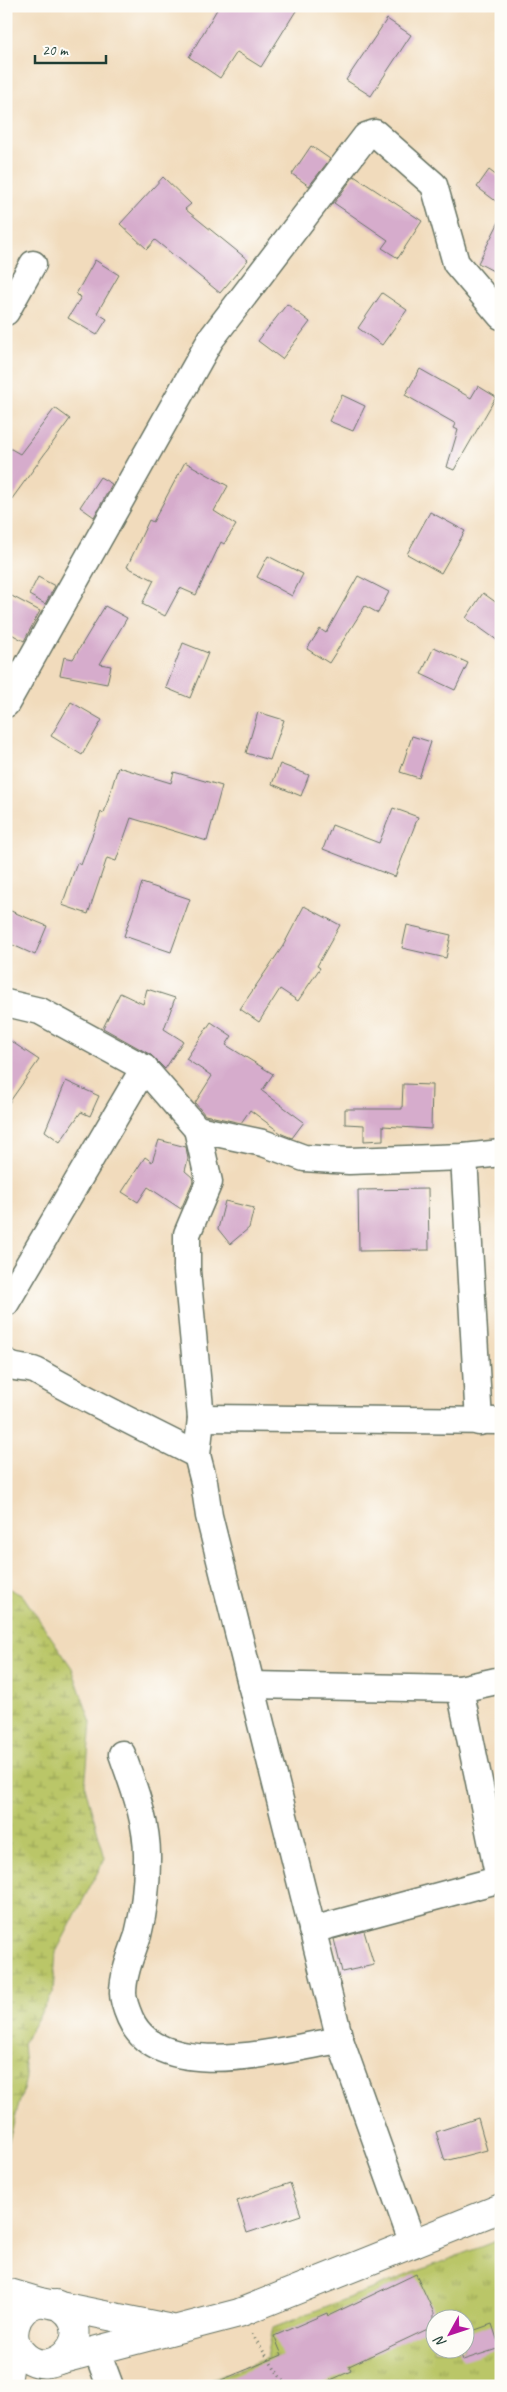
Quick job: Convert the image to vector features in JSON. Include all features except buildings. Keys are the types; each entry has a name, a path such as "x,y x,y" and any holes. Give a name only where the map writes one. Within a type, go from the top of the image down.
{"main road":[{"path":"11,2330 21,2352 35,2362 52,2362 72,2347 76,2330 70,2314 48,2303 23,2310 11,2330 7,2377 52,2362 172,2329 239,2313 501,2208"},
{"path":"6,2292 48,2303 172,2329"}],"street":[{"path":"6,704 211,339 366,136 375,133 434,185 456,263 501,316"},
{"path":"6,312 33,264"},
{"path":"6,1003 40,1011 144,1068 197,1129 210,1182 187,1234 187,1271 201,1418 197,1455 209,1516 340,2040 413,2244"},
{"path":"6,1303 144,1068"},
{"path":"197,1129 263,1142 304,1158 349,1161 464,1157 501,1153"},
{"path":"201,1418 490,1421 464,1157"},
{"path":"7,1366 35,1370 74,1394 197,1455"},
{"path":"251,1685 460,1689 501,1680"},
{"path":"312,1930 500,1879 460,1689"},
{"path":"122,1754 141,1808 148,1858 145,1895 123,1994 136,2032 155,2045 188,2058 221,2059 340,2040"},
{"path":"97,2351 110,2386"}],"path":[{"path":"239,2313 286,2386"}],"green space":[{"path":"6,1587 23,1596 72,1668 91,1723 85,1787 105,1858 56,1952 53,1993 23,2043 26,2079 6,2151"},
{"path":"501,2239 501,2386 195,2386 267,2358 273,2327"}]}
